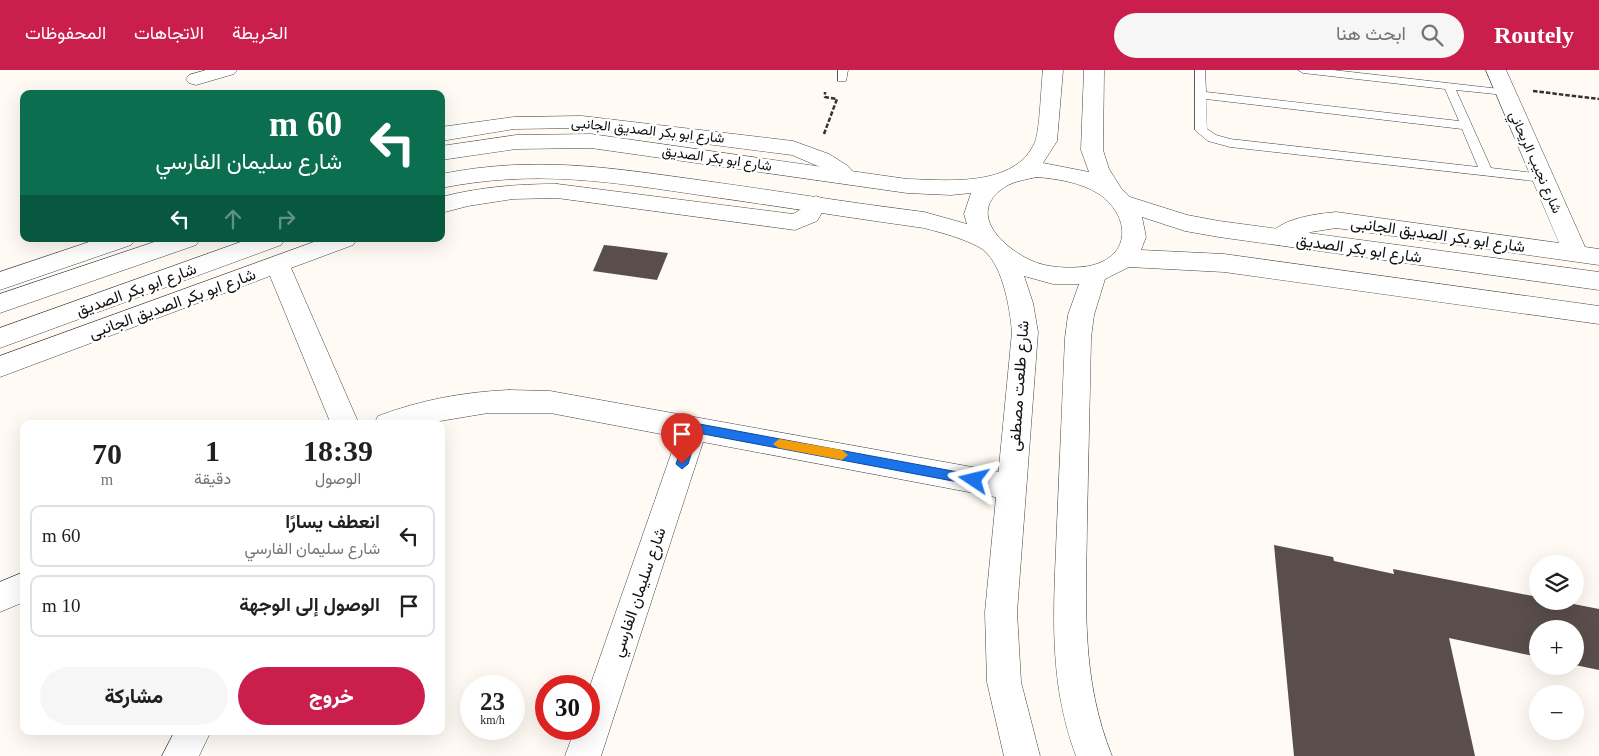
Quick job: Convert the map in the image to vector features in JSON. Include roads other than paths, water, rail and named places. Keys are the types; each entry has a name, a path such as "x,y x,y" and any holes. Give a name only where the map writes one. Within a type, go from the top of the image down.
{"street":[{"path":"197,81 227,70"},
{"path":"1018,173 1036,158 1046,140 1053,70"},
{"path":"1094,70 1092,150 1098,169 1130,216 1135,231 1132,245 1124,258 1111,267 1094,274 1057,277 1038,273 994,249 977,224 976,209 982,195 993,183 1018,173 1037,170 1078,176 1096,183 1117,198"},
{"name":"شارع نجيب الريحاني","path":"1501,83 1576,254"},
{"name":"شارع ابو بكر الصديق الجانبى","path":"445,133 514,123 582,122 794,148 816,154 834,165 846,177"},
{"name":"شارع ابو بكر الصديق","path":"445,152 485,144 530,140 591,140 929,188 993,183"},
{"name":"شارع ابو بكر الصديق","path":"445,180 489,172 560,169 595,171 924,220 952,227 994,249"},
{"path":"445,204 468,198 513,192 557,191 795,222 806,218 814,211 816,204"},
{"name":"شارع ابو بكر الصديق","path":"1117,198 1185,223 1599,281"},
{"name":"شارع ابو بكر الصديق الجانبى","path":"1280,237 1295,228 1314,222 1336,220 1599,257"},
{"path":"7,277 115,242"},
{"name":"شارع ابو بكر الصديق","path":"0,304 179,242"},
{"name":"شارع ابو بكر الصديق","path":"0,338 265,242"},
{"name":"شارع ابو بكر الصديق الجانبى","path":"0,367 337,242"},
{"name":"شارع طلعت مصطفى","path":"994,249 1015,281 1023,306 1024,332 1001,612 1004,682 1022,756"},
{"name":"شارع ابو بكر الصديق","path":"1124,258 1157,258 1224,263 1599,316"},
{"path":"277,264 343,420"},
{"path":"1094,274 1081,315 1078,338 1069,627 1072,683 1088,742 1094,756"},
{"path":"402,420 440,409 472,403 511,400 550,402 1011,487"},
{"name":"شارع سليمان الفارسي","path":"583,756 694,428"},
{"path":"0,597 20,588"},
{"path":"180,756 192,735"}],"lane":[{"path":"1200,70 1201,130 1212,138 1230,144 1543,178"},
{"path":"1303,70 1449,86 1501,83"},
{"path":"1449,86 1487,173"},
{"path":"1201,95 1468,126"}]}
